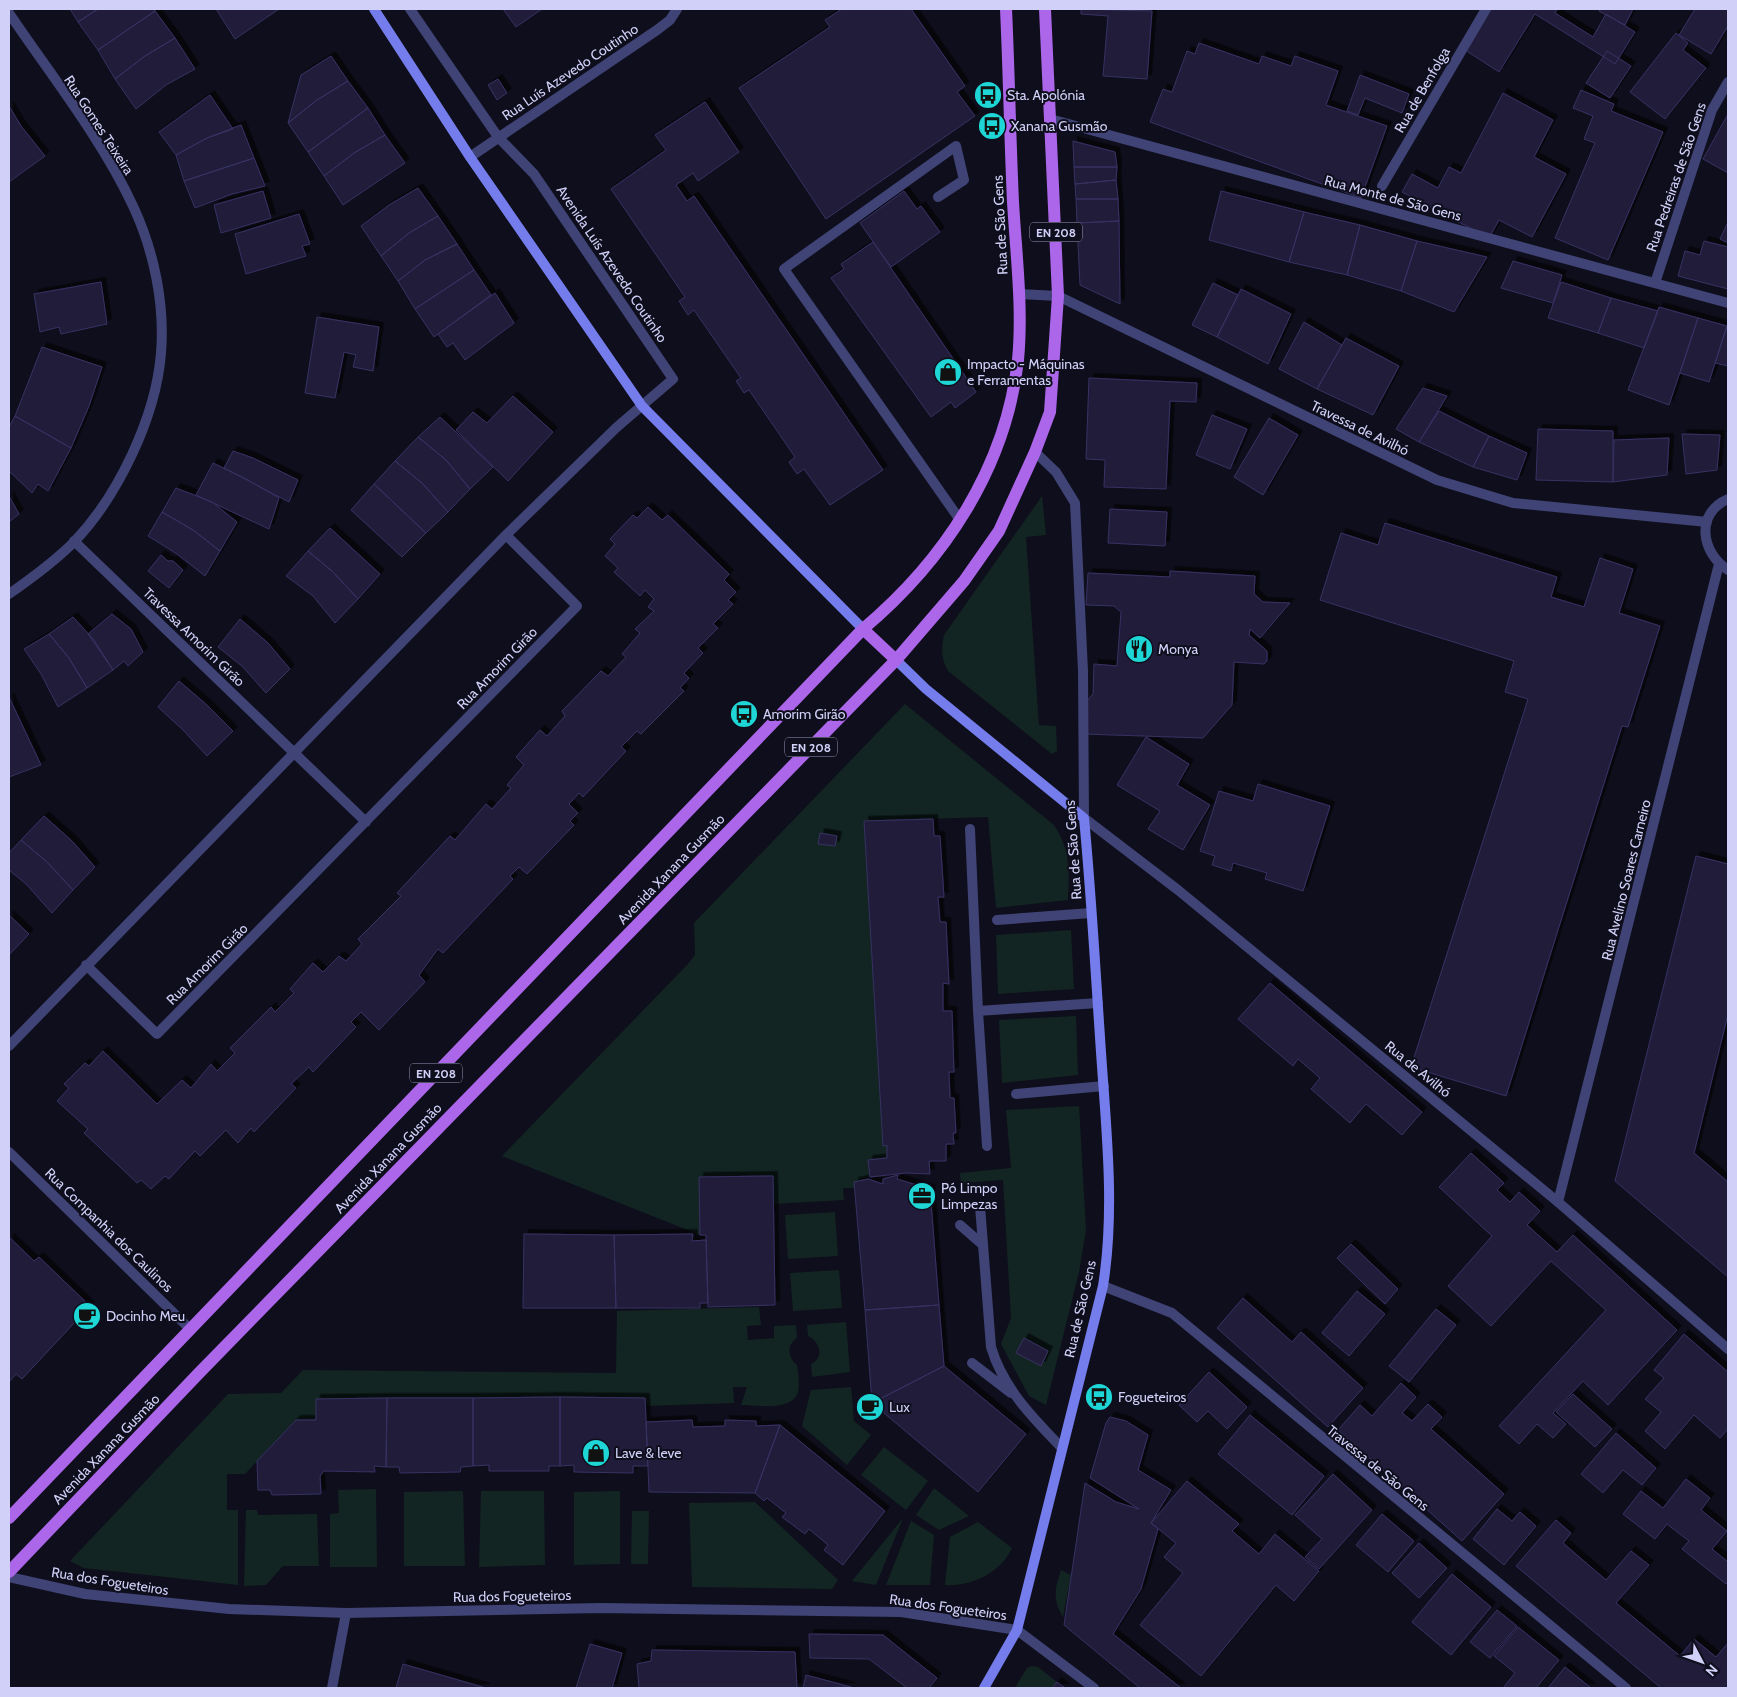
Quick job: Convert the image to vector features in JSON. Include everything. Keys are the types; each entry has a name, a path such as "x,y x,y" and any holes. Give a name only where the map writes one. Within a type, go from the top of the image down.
{"main road":[{"path":"374,9 470,157 642,406 863,629 926,689 1084,818"},
{"name":"Rua de São Gens","path":"1001,437 1010,405 1018,360 1019,294 1006,9"},
{"name":"EN 208","path":"1035,452 1050,412 1058,296 1045,9"},
{"name":"Avenida Xanana Gusmão","path":"9,1518 863,629 892,605 928,565 960,520 987,472 1001,437"},
{"name":"Avenida Xanana Gusmão","path":"9,1572 207,1365 896,660 964,581 999,531 1035,452"},
{"name":"Rua de São Gens","path":"984,1688 1016,1630 1102,1286 1108,1248 1109,1218 1104,1086 1084,818"}],"street":[{"name":"Avenida Luís Azevedo Coutinho","path":"410,9 498,137 534,174 673,379 642,406"},
{"name":"Rua Luís Azevedo Coutinho","path":"498,137 657,30 670,20 677,9"},
{"name":"Rua de Benfolga","path":"1382,186 1486,9"},
{"name":"Rua Gomes Teixeira","path":"9,13 107,156 133,207 154,262 160,307 161,353 155,389 144,424 132,454 117,482 74,541 44,570 9,594"},
{"name":"Rua Pedreiras de São Gens","path":"1655,283 1712,110 1728,82"},
{"name":"Rua Monte de São Gens","path":"1050,119 1728,303"},
{"path":"470,157 498,137"},
{"path":"938,198 964,180 956,146 784,269 960,520"},
{"name":"Travessa de Avilhó","path":"1019,294 1058,296 1437,480 1513,503 1707,522"},
{"path":"9,1046 506,535 642,406"},
{"name":"Rua de São Gens","path":"1035,452 1056,472 1075,503 1083,671 1084,818"},
{"path":"1728,499 1713,510 1707,522 1705,533 1706,544 1711,555 1728,570"},
{"name":"Rua Amorim Girão","path":"86,965 158,1034 577,606 506,535"},
{"name":"Travessa Amorim Girão","path":"74,541 294,753"},
{"name":"Rua Avelino Soares Carneiro","path":"1558,1202 1703,634 1719,564"},
{"path":"294,753 366,822"},
{"name":"Rua de Avilhó","path":"1084,818 1194,902 1558,1202 1728,1349"},
{"path":"970,829 978,1011 987,1146"},
{"path":"997,920 1091,912"},
{"path":"978,1011 1098,1003"},
{"path":"1016,1094 1104,1086"},
{"name":"Rua Companhia dos Caulinos","path":"9,1152 190,1328"},
{"path":"980,1206 991,1347 999,1368 1015,1396"},
{"path":"960,1225 983,1245"},
{"name":"Travessa de São Gens","path":"1102,1286 1172,1313 1626,1688"},
{"path":"972,1363 1015,1396 1062,1448"},
{"name":"Rua dos Fogueteiros","path":"9,1577 85,1594 229,1609 346,1613 601,1608 892,1612 1016,1630"},
{"path":"332,1688 346,1613"},
{"path":"1016,1630 1094,1688"}],"green space":[{"path":"1042,496 1046,535 1026,537 1039,725 1056,726 1057,751 1052,754 948,671 942,653 944,635"},
{"path":"905,704 1054,825 1064,843 1068,861 1068,900 996,908 988,817 864,821 883,1145 887,1145 887,1158 868,1160 870,1177 854,1182 854,1188 843,1188 844,1200 774,1204 773,1176 700,1177 700,1235 502,1156 687,965 695,955 694,923"},
{"path":"1071,930 1074,989 998,994 996,935"},
{"path":"1076,1016 1078,1075 1002,1083 999,1020"},
{"path":"1079,1106 1086,1230 1079,1272 1046,1405 1029,1396 1001,1344 1011,1318 1003,1180 961,1183 960,1173 1011,1168 1006,1110"},
{"path":"835,1212 838,1256 788,1259 785,1215"},
{"path":"839,1270 842,1308 793,1311 790,1273"},
{"path":"759,1307 761,1325 747,1326 748,1340 774,1338 774,1326 796,1325 797,1338 791,1344 790,1355 797,1365 799,1389 794,1398 781,1405 741,1405 747,1387 733,1387 734,1403 647,1406 645,1398 316,1399 316,1420 296,1420 245,1474 227,1474 227,1510 238,1510 238,1585 84,1568 70,1561 228,1394 281,1393 303,1370 616,1373 617,1311"},
{"path":"846,1322 850,1372 812,1377 811,1364 818,1358 819,1350 816,1342 808,1336 807,1325"},
{"path":"851,1387 854,1421 871,1435 847,1465 802,1426 811,1390"},
{"path":"884,1447 928,1481 906,1510 861,1475"},
{"path":"934,1488 969,1516 939,1530 916,1515"},
{"path":"376,1489 377,1567 330,1567 330,1514 339,1513 338,1490"},
{"path":"463,1491 465,1566 404,1566 404,1492"},
{"path":"481,1491 544,1491 545,1565 479,1567"},
{"path":"620,1491 620,1564 574,1565 574,1492"},
{"path":"755,1502 838,1580 832,1589 692,1587 689,1503"},
{"path":"246,1510 257,1510 258,1515 317,1514 319,1566 283,1566 266,1585 244,1586"},
{"path":"632,1511 649,1511 648,1564 631,1564"},
{"path":"903,1518 876,1585 852,1581"},
{"path":"911,1521 934,1535 930,1585 886,1585"},
{"path":"978,1522 1012,1548 1000,1565 984,1577 964,1584 945,1585 950,1537"},
{"path":"1061,1570 1071,1575 1063,1617 1056,1599 1057,1583"},
{"path":"1032,1666 1038,1667 1057,1682 1052,1688 1015,1688 1027,1668"}],"building":[{"path":"70,9 98,9 78,22"},
{"path":"98,9 154,9 155,11 98,50 78,22"},
{"path":"216,9 279,9 235,39"},
{"path":"503,9 542,9 516,27"},
{"path":"842,9 911,9 965,86 957,92 975,116 826,219 739,88 830,27 825,20"},
{"path":"1081,9 1152,11 1147,79 1103,76 1108,16 1081,14"},
{"path":"1486,9 1557,9 1555,13 1593,37 1606,14 1635,32 1615,64 1535,14 1499,72 1462,48"},
{"path":"1600,9 1633,9 1625,25 1599,11"},
{"path":"1695,9 1728,9 1728,26 1711,54 1679,35"},
{"path":"155,11 175,38 145,56 115,79 98,50"},
{"path":"1676,33 1688,43 1683,50 1706,68 1665,119 1630,92"},
{"path":"175,38 195,69 166,85 136,109 115,79 145,56"},
{"path":"1199,43 1259,64 1262,56 1291,66 1295,56 1338,71 1326,105 1387,126 1361,198 1150,122 1163,89 1172,92 1187,51 1195,54"},
{"path":"1607,51 1631,66 1610,98 1586,83"},
{"path":"331,56 348,81 317,100 288,123 301,75"},
{"path":"1360,75 1409,94 1402,113 1365,98 1358,115 1347,111"},
{"path":"498,79 507,93 497,100 488,85"},
{"path":"348,81 368,108 308,152 288,123 317,100"},
{"path":"1581,90 1614,104 1611,111 1663,132 1608,260 1555,238 1595,143 1584,139 1593,116 1573,108"},
{"path":"1503,93 1553,120 1534,157 1566,174 1532,237 1499,220 1489,238 1402,192 1412,174 1438,188 1449,167 1461,173"},
{"path":"210,95 233,129 207,138 176,155 159,132"},
{"path":"705,102 739,152 698,181 693,173 676,185 687,201 694,196 883,470 830,505 804,469 797,474 789,462 795,457 749,390 744,393 736,381 741,378 694,310 688,315 679,301 685,297 611,189 666,150 655,135"},
{"path":"9,106 21,126 45,156 9,182"},
{"path":"368,108 385,135 354,153 324,176 308,152"},
{"path":"1728,114 1728,173 1703,159"},
{"path":"241,125 254,158 184,181 176,155 207,138"},
{"path":"385,135 405,163 343,205 324,176 354,153"},
{"path":"1073,141 1115,152 1117,167 1074,167"},
{"path":"254,158 265,186 232,194 195,208 184,181"},
{"path":"1074,167 1117,167 1116,180 1075,184"},
{"path":"1116,180 1118,199 1076,199 1075,184"},
{"path":"418,188 438,216 409,233 381,256 361,226 389,205"},
{"path":"263,191 271,218 221,233 214,205"},
{"path":"904,191 917,209 921,206 940,232 891,267 860,223"},
{"path":"1221,191 1304,212 1289,262 1209,240"},
{"path":"1076,199 1118,199 1119,221 1077,223"},
{"path":"1304,212 1360,225 1347,275 1289,262"},
{"path":"299,214 310,244 302,246 306,256 246,274 235,234"},
{"path":"438,216 457,244 425,260 398,281 381,256 409,233"},
{"path":"1119,221 1120,304 1080,285 1077,223"},
{"path":"1728,222 1728,243 1720,239"},
{"path":"1360,225 1417,241 1401,291 1347,275"},
{"path":"1417,241 1487,257 1454,312 1401,291"},
{"path":"1704,241 1728,247 1728,289 1678,276 1685,251 1700,255"},
{"path":"873,242 976,392 955,408 951,402 931,417 831,278 844,269 841,264"},
{"path":"457,244 474,270 415,309 398,281 425,260"},
{"path":"1513,261 1562,275 1553,303 1501,288"},
{"path":"474,270 491,295 434,337 415,309"},
{"path":"101,282 107,324 61,334 59,327 40,332 34,294"},
{"path":"1561,282 1611,298 1598,333 1548,318"},
{"path":"1213,283 1238,295 1217,337 1192,325"},
{"path":"1241,289 1291,314 1268,364 1217,337"},
{"path":"495,293 514,323 465,360 453,343 447,347 438,334"},
{"path":"1611,298 1658,311 1644,348 1598,333"},
{"path":"1659,307 1698,318 1669,405 1628,390"},
{"path":"317,317 379,327 373,371 353,367 356,355 344,352 335,398 305,393"},
{"path":"1698,318 1727,326 1709,382 1680,373"},
{"path":"1304,322 1342,345 1317,389 1279,369"},
{"path":"1728,326 1728,366 1715,363"},
{"path":"1346,338 1399,366 1373,415 1317,389"},
{"path":"42,347 102,367 89,406 71,448 15,416"},
{"path":"1089,378 1197,383 1196,402 1170,401 1166,489 1104,487 1105,460 1086,459"},
{"path":"1423,388 1447,396 1419,442 1396,429"},
{"path":"513,396 553,432 508,481 456,430 473,412 487,423"},
{"path":"1439,411 1489,436 1473,467 1419,442"},
{"path":"1212,415 1247,429 1230,469 1196,455"},
{"path":"15,416 71,448 48,491 38,484 32,493 9,471 9,427"},
{"path":"440,417 493,467 470,489 446,460 418,437"},
{"path":"1269,418 1298,435 1263,495 1234,477"},
{"path":"1538,429 1613,431 1613,482 1536,480"},
{"path":"1682,434 1720,435 1717,470 1686,474"},
{"path":"1489,436 1527,453 1517,480 1473,467"},
{"path":"418,437 446,460 470,489 448,512 422,483 395,461"},
{"path":"1669,438 1667,475 1613,482 1614,440"},
{"path":"233,451 253,458 298,480 289,502 224,468"},
{"path":"395,461 422,483 448,512 426,533 374,484"},
{"path":"213,463 279,498 269,529 196,495"},
{"path":"374,484 426,533 402,557 351,510"},
{"path":"176,488 212,502 237,522 220,551 193,530 162,512"},
{"path":"9,496 19,514 9,522"},
{"path":"648,507 662,520 668,515 729,574 724,580 736,592 728,600 733,604 713,624 718,628 698,648 703,653 684,673 689,678 680,688 684,691 641,734 637,731 621,747 626,751 583,797 579,793 569,804 578,813 570,821 574,825 527,874 519,867 510,876 513,879 443,953 438,949 419,975 425,982 379,1030 361,1012 351,1022 356,1027 313,1072 309,1067 291,1084 296,1088 254,1132 251,1128 238,1143 226,1130 200,1156 195,1151 169,1179 165,1176 151,1189 141,1180 137,1183 84,1133 88,1129 57,1101 69,1088 64,1084 85,1063 89,1066 103,1051 157,1104 182,1080 191,1088 211,1064 217,1071 235,1053 230,1048 271,1007 275,1012 294,993 290,989 313,963 323,972 339,956 346,961 362,944 358,939 401,896 397,893 450,836 455,840 486,804 492,809 511,788 507,785 524,765 516,757 540,730 547,736 565,716 562,711 601,671 608,676 626,657 622,654 640,633 635,629 654,611 648,607 654,599 645,590 640,596 614,572 618,568 605,556 615,544 610,539 633,515 637,518"},
{"path":"1110,509 1167,512 1165,546 1108,543"},
{"path":"162,512 193,530 220,551 205,576 177,554 148,536"},
{"path":"1385,523 1557,577 1551,597 1584,607 1600,558 1633,569 1619,613 1660,626 1628,727 1622,726 1506,1096 1411,1067 1528,699 1505,692 1514,661 1320,600 1341,533 1378,545"},
{"path":"330,528 380,574 358,599 333,572 308,551"},
{"path":"308,551 333,572 358,599 335,623 313,596 286,576"},
{"path":"161,555 168,561 173,561 183,570 169,588 148,571"},
{"path":"1170,571 1255,576 1254,594 1263,602 1290,603 1260,638 1250,629 1249,635 1267,651 1267,661 1264,664 1234,662 1232,705 1203,738 1082,734 1084,704 1093,694 1094,664 1117,666 1121,612 1114,606 1086,605 1088,573 1170,577"},
{"path":"112,614 131,629 143,652 128,666 124,661 113,670 88,634"},
{"path":"73,617 94,640 113,670 87,688 69,658 49,634"},
{"path":"240,619 268,643 290,669 266,693 243,667 218,647"},
{"path":"49,634 69,658 87,688 58,707 41,674 24,649"},
{"path":"179,681 233,731 207,756 158,707"},
{"path":"9,697 41,765 9,777"},
{"path":"1146,737 1189,764 1177,785 1210,805 1183,850 1148,829 1160,811 1117,785"},
{"path":"1258,784 1330,806 1303,891 1265,879 1267,873 1233,863 1231,871 1212,865 1215,856 1200,851 1219,791 1253,801"},
{"path":"44,816 72,841 95,867 73,890 47,862 21,840"},
{"path":"933,819 934,836 940,836 944,897 938,897 940,922 946,922 949,984 943,983 943,1011 952,1011 954,1072 949,1072 950,1098 954,1098 956,1133 953,1133 954,1144 946,1144 946,1161 929,1161 930,1174 906,1173 870,1177 868,1160 887,1158 887,1145 883,1146 864,821"},
{"path":"820,833 837,836 835,846 818,844"},
{"path":"21,840 47,862 73,890 52,913 26,884 9,870 9,853"},
{"path":"1696,856 1728,864 1728,1014 1694,1153 1728,1182 1728,1277 1615,1181"},
{"path":"9,915 29,934 9,955"},
{"path":"1270,983 1422,1112 1402,1135 1366,1104 1350,1123 1311,1089 1320,1078 1298,1059 1293,1066 1238,1019"},
{"path":"1471,1153 1504,1183 1497,1190 1510,1202 1519,1192 1540,1211 1527,1225 1557,1252 1573,1235 1677,1330 1608,1405 1583,1381 1553,1413 1566,1424 1553,1438 1537,1424 1519,1444 1499,1426 1606,1310 1551,1261 1491,1326 1448,1286 1492,1236 1439,1187"},
{"path":"898,1175 897,1179 930,1189 939,1305 865,1310 854,1182 868,1179 883,1184 883,1179"},
{"path":"773,1176 775,1305 708,1307 706,1235 700,1235 699,1177"},
{"name":"Pó Limpo Limpezas","path":"913,1189 930,1189 931,1204 913,1204"},
{"path":"524,1234 614,1235 616,1308 523,1308"},
{"path":"693,1234 692,1241 706,1240 708,1303 700,1303 700,1308 616,1308 614,1235"},
{"path":"9,1237 34,1261 39,1257 90,1306 22,1379 16,1374 9,1382"},
{"path":"1351,1244 1398,1289 1385,1304 1337,1258"},
{"path":"1357,1291 1385,1314 1349,1356 1322,1333"},
{"path":"1243,1298 1292,1342 1301,1332 1363,1388 1328,1427 1217,1328"},
{"path":"939,1305 944,1366 872,1403 865,1310"},
{"path":"1436,1309 1456,1325 1409,1382 1389,1366"},
{"path":"1684,1334 1728,1372 1728,1429 1720,1438 1694,1415 1665,1449 1645,1431 1661,1412 1645,1399 1664,1378 1654,1370"},
{"path":"1024,1338 1048,1351 1041,1366 1016,1353"},
{"path":"944,1366 1026,1434 978,1492 872,1403"},
{"path":"1209,1372 1247,1407 1227,1429 1208,1411 1197,1422 1179,1405"},
{"path":"1401,1383 1416,1397 1402,1413 1412,1421 1428,1404 1442,1417 1431,1429 1504,1494 1462,1541 1338,1430 1360,1405 1372,1416"},
{"path":"1573,1394 1612,1429 1595,1447 1556,1412"},
{"path":"560,1397 560,1466 549,1466 549,1471 489,1471 489,1465 473,1466 473,1398"},
{"path":"560,1397 645,1398 648,1466 633,1466 633,1473 574,1472 574,1465 560,1466"},
{"path":"387,1398 386,1467 374,1466 375,1472 324,1471 320,1476 321,1494 272,1495 270,1490 258,1490 257,1461 296,1420 316,1420 316,1399"},
{"path":"387,1398 473,1398 473,1466 461,1467 460,1472 400,1473 399,1467 386,1467"},
{"path":"1250,1415 1324,1476 1292,1515 1218,1454"},
{"path":"1110,1417 1126,1421 1148,1435 1138,1470 1171,1490 1151,1523 1158,1529 1141,1589 1113,1634 1181,1688 1140,1688 1064,1625 1085,1483 1116,1502 1139,1509 1090,1478 1106,1423"},
{"path":"692,1420 693,1427 725,1426 725,1420 756,1421 756,1426 780,1425 755,1493 649,1492 646,1422"},
{"path":"780,1425 885,1511 843,1565 824,1550 828,1545 809,1529 805,1534 782,1517 786,1513 767,1498 764,1501 755,1493"},
{"path":"1616,1433 1656,1468 1642,1485 1623,1470 1603,1493 1581,1474"},
{"path":"1333,1474 1372,1510 1319,1569 1305,1557 1322,1539 1295,1515"},
{"path":"1686,1479 1710,1498 1701,1510 1727,1531 1712,1549 1728,1562 1728,1581 1726,1584 1682,1549 1689,1541 1667,1524 1655,1539 1623,1514 1641,1491 1663,1508"},
{"path":"1187,1481 1239,1524 1232,1531 1259,1554 1275,1534 1319,1571 1294,1601 1276,1585 1201,1676 1140,1625 1183,1573 1164,1557 1176,1543 1151,1523"},
{"path":"1497,1509 1512,1521 1520,1512 1536,1526 1504,1565 1473,1539"},
{"path":"1382,1514 1414,1541 1388,1572 1356,1545"},
{"path":"1556,1520 1571,1533 1563,1543 1606,1580 1631,1551 1649,1565 1616,1603 1680,1656 1694,1639 1716,1657 1728,1643 1728,1688 1661,1688 1516,1566"},
{"path":"1419,1543 1447,1568 1419,1598 1392,1573"},
{"path":"1452,1574 1491,1607 1451,1655 1412,1622"},
{"path":"1497,1610 1517,1626 1490,1658 1470,1642"},
{"path":"1518,1627 1559,1660 1536,1688 1503,1688 1515,1673 1494,1656"},
{"path":"809,1634 883,1635 937,1678 929,1688 907,1688 869,1659 810,1658"},
{"path":"590,1644 622,1653 612,1688 576,1688"},
{"path":"652,1650 795,1652 797,1688 639,1688 637,1664 651,1661"},
{"path":"403,1664 486,1688 396,1688"},
{"path":"1565,1667 1591,1688 1548,1688"},
{"path":"806,1675 851,1687 803,1688"},
{"path":"1057,1682 1065,1688 1052,1688"}],"place":[{"name":"Sta. Apolónia","path":"988,95"},
{"name":"Xanana Gusmão","path":"992,126"},
{"name":"Impacto - Máquinas e Ferramentas","path":"948,372"},
{"name":"Monya","path":"1139,649"},
{"name":"Amorim Girão","path":"744,714"},
{"name":"Pó Limpo Limpezas","path":"922,1196"},
{"name":"Docinho Meu","path":"87,1316"},
{"name":"Fogueteiros","path":"1099,1397"},
{"name":"Lux","path":"870,1407"},
{"name":"Lave & leve","path":"596,1453"}]}
